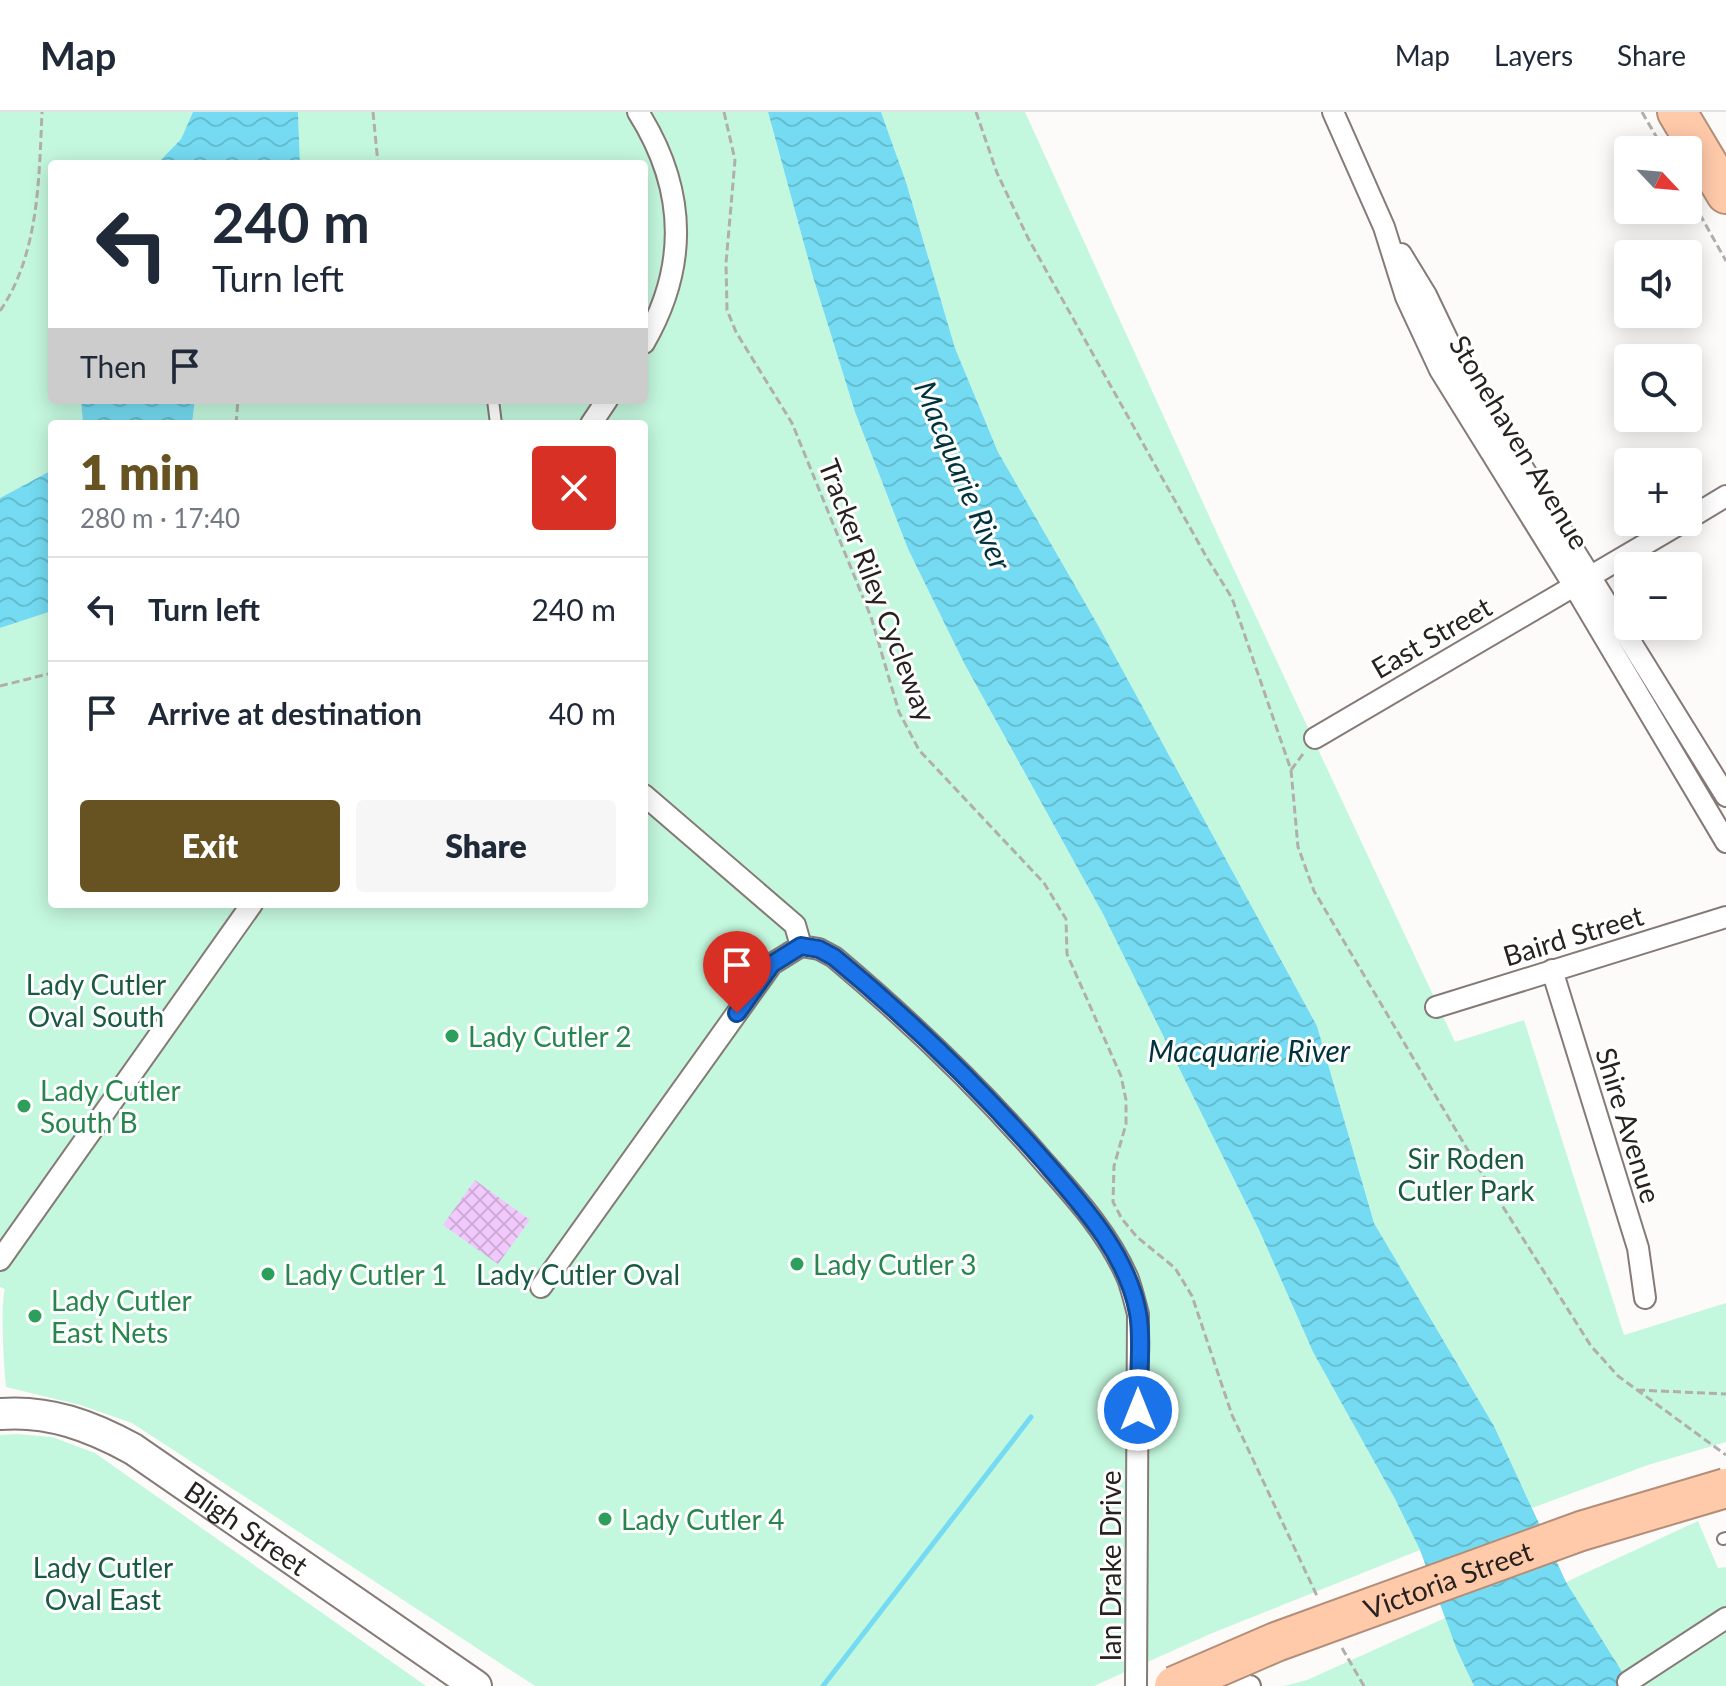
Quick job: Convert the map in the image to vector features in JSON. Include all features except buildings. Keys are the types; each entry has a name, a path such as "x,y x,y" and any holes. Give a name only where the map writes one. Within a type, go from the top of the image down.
{"highway":[{"path":"1677,112 1726,194"},
{"name":"Victoria Street","path":"1174,1686 1276,1642 1567,1536 1726,1488"}],"street":[{"path":"638,112 661,158 676,211 677,239 673,270 665,301 648,334"},
{"name":"Stonehaven Avenue","path":"1333,112 1384,227 1406,297 1440,370 1726,796"},
{"path":"1702,511 1726,496"},
{"name":"East Street","path":"1315,738 1659,536"},
{"name":"Stonehaven Avenue","path":"1583,581 1726,842"},
{"path":"541,1287 772,964 801,946 795,925 648,798"},
{"path":"0,1260 249,908"},
{"name":"Baird Street","path":"1436,1007 1726,917"},
{"name":"Ian Drake Drive","path":"801,946 819,949 852,972 927,1038 1009,1121 1077,1200 1107,1241 1128,1280 1138,1314 1136,1686"},
{"name":"Shire Avenue","path":"1552,970 1638,1248 1645,1298"},
{"name":"Bligh Street","path":"0,1414 42,1414 73,1421 133,1449 476,1686"},
{"path":"1628,1682 1726,1618"},
{"path":"1231,1686 1250,1686"}],"path":[{"path":"0,311 21,271 35,216 42,112"},
{"path":"373,112 378,160"},
{"name":"Tracker Riley Cycleway","path":"724,112 735,160 726,263 727,310 736,332 792,423 871,617 899,712 919,750 1044,883 1066,919 1067,954 1121,1076 1126,1100 1126,1124 1114,1166 1113,1202 1137,1237 1175,1268 1192,1296 1232,1415 1322,1606"},
{"path":"976,112 997,173 1028,238 1232,598 1291,770 1298,847 1314,891 1479,1169 1591,1346 1618,1376 1726,1455"},
{"path":"1642,112 1656,136"},
{"path":"1702,218 1726,261"},
{"path":"0,686 48,674"},
{"path":"1637,1390 1726,1394"},
{"path":"1342,1647 1364,1686"}],"green space":[{"path":"0,112 193,112 181,139 161,160 48,160 48,404 81,404 83,420 48,420 48,472 0,498"},
{"path":"298,112 768,112 813,277 855,412 908,549 964,663 1103,914 1260,1232 1313,1352 1420,1550 1210,1634 1094,1686 535,1686 132,1423 80,1405 6,1387 3,1351 5,1289 0,1287 0,628 48,612 48,908 648,908 648,420 192,420 194,404 648,404 648,160 300,160"},
{"name":"Sir Roden Cutler Park","path":"881,112 1025,112 1215,529 1455,1042 1524,1020 1624,1335 1726,1303 1726,1442 1648,1465 1532,1508 1494,1426 1374,1223 1317,1026 1099,627 998,452 955,348 906,182"},
{"name":"Lady Cutler Oval East","path":"0,1435 52,1437 95,1453 426,1686 0,1686"},
{"path":"1698,1521 1718,1568 1726,1567 1726,1686 1631,1686 1566,1582"},
{"path":"1445,1618 1474,1686 1284,1686 1307,1680"}],"water":[{"path":"193,112 298,112 300,160 161,160 181,139"},
{"name":"Macquarie River","path":"768,112 881,112 906,182 955,348 998,452 1099,627 1317,1026 1374,1223 1494,1426 1566,1582 1631,1686 1474,1686 1457,1650 1420,1550 1395,1499 1313,1352 1260,1232 1103,914 964,663 908,549 855,412 813,277"},
{"path":"81,404 194,404 192,420 83,420"},
{"path":"48,472 48,612 0,628 0,498"}],"waterway":[{"path":"823,1686 1031,1417"}],"place":[{"name":"Lady Cutler 2","path":"452,1036"},
{"name":"Lady Cutler South B","path":"24,1106"},
{"name":"Lady Cutler 3","path":"797,1264"},
{"name":"Lady Cutler 1","path":"268,1274"},
{"name":"Lady Cutler East Nets","path":"35,1316"},
{"name":"Lady Cutler 4","path":"605,1519"}],"route":[{"path":"737,1013 772,964 801,946 819,949 834,957 927,1038 1009,1121 1077,1200 1107,1241 1128,1280 1138,1314 1138,1410"}],"park label":[{"name":"Lady Cutler Oval South","path":"96,1000"},
{"name":"Lady Cutler Oval","path":"578,1274"}]}
